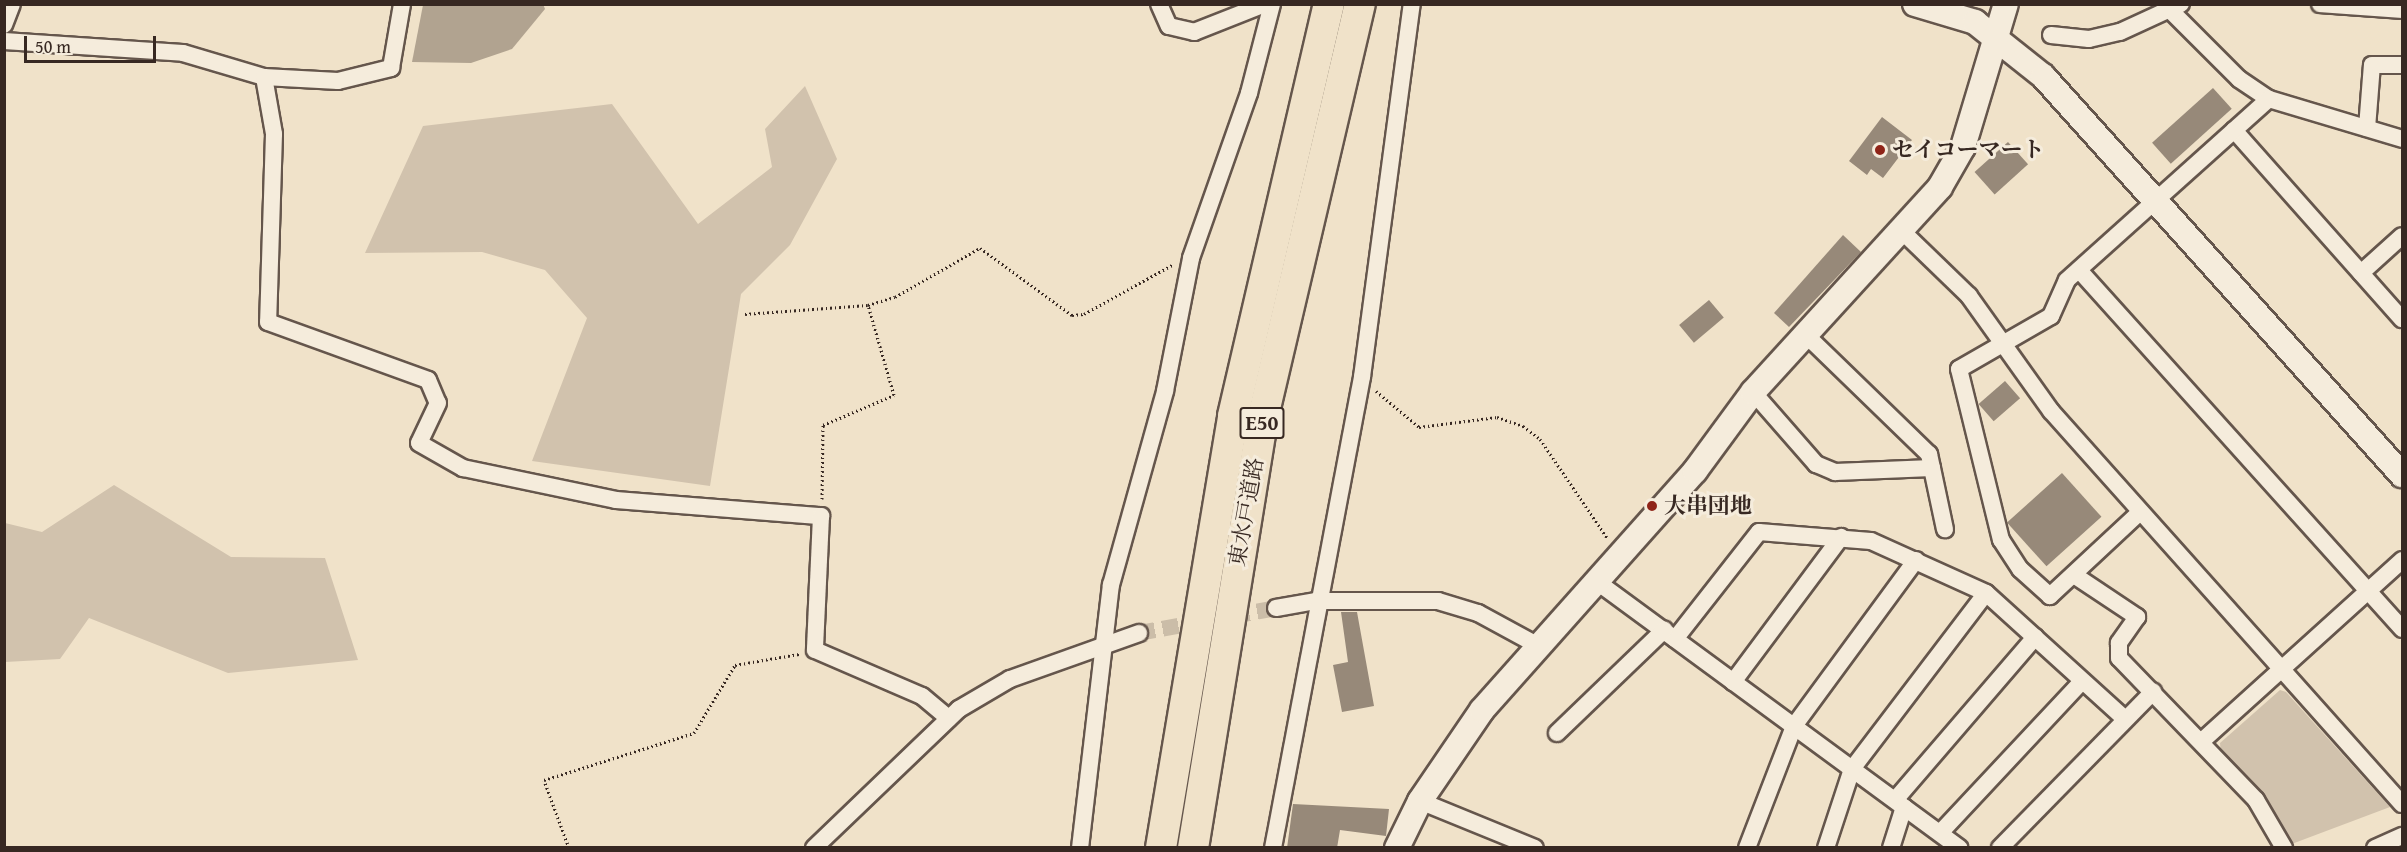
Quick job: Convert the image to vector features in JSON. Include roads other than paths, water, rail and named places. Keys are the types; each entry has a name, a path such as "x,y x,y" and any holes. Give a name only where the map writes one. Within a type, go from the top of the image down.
{"highway":[{"name":"東水戸道路","path":"1161,848 1233,416 1329,4"},
{"name":"東水戸道路","path":"1193,848 1262,421 1360,4"}],"street":[{"path":"12,4 5,39 183,53 264,77 338,81 391,68 402,4"},
{"path":"1159,4 1169,26 1194,32 1265,4"},
{"path":"1080,848 1112,585 1165,391 1191,258 1249,93 1272,4"},
{"path":"1273,848 1316,601 1362,377 1412,4"},
{"path":"1915,4 1975,22 1997,36 2043,76 2403,476"},
{"path":"1397,848 1420,801 1482,710 1695,471 1753,392 1940,187 1963,147 2006,4"},
{"path":"2320,4 2403,10"},
{"path":"2051,35 2089,39 2177,8 2239,79 2269,99 2403,139"},
{"path":"2367,128 2372,65 2403,64"},
{"path":"264,77 274,134 268,321 428,380 438,403 419,443 463,468 616,500 821,516 815,651 922,696 948,719"},
{"path":"2139,513 2050,596 2020,569 2001,540 1990,507 1959,369 2051,316 2067,280 2269,99"},
{"path":"2234,130 2403,319"},
{"path":"1902,231 1969,296 2050,411 2139,513 2403,804"},
{"path":"2361,273 2403,236"},
{"path":"2079,270 2403,629"},
{"path":"1805,334 1929,454 1945,529"},
{"path":"1753,392 1826,468 1932,468"},
{"path":"1557,733 1670,635 1759,532 1871,541 1986,592 2125,719"},
{"path":"1733,682 1841,537"},
{"path":"1747,848 1794,726 1916,560"},
{"path":"2202,741 2403,560"},
{"path":"2074,575 2137,617 2119,643 2119,658 2202,741 2256,800 2284,848"},
{"path":"1596,581 1956,846"},
{"path":"1826,848 1852,769 1986,592"},
{"path":"1276,608 1316,601 1437,601 1478,613 1538,645"},
{"path":"814,848 948,719 1010,679 1105,641 1139,633"},
{"path":"1891,848 1899,803 2035,637"},
{"path":"1940,833 2082,681"},
{"path":"2000,848 2153,692"},
{"path":"1420,801 1535,848"},
{"path":"2375,848 2403,836"}],"tunnel":[{"path":"1139,633 1276,608"}],"place":[{"name":"セイコーマート","path":"1880,150"},
{"name":"大串団地","path":"1652,506"}]}
